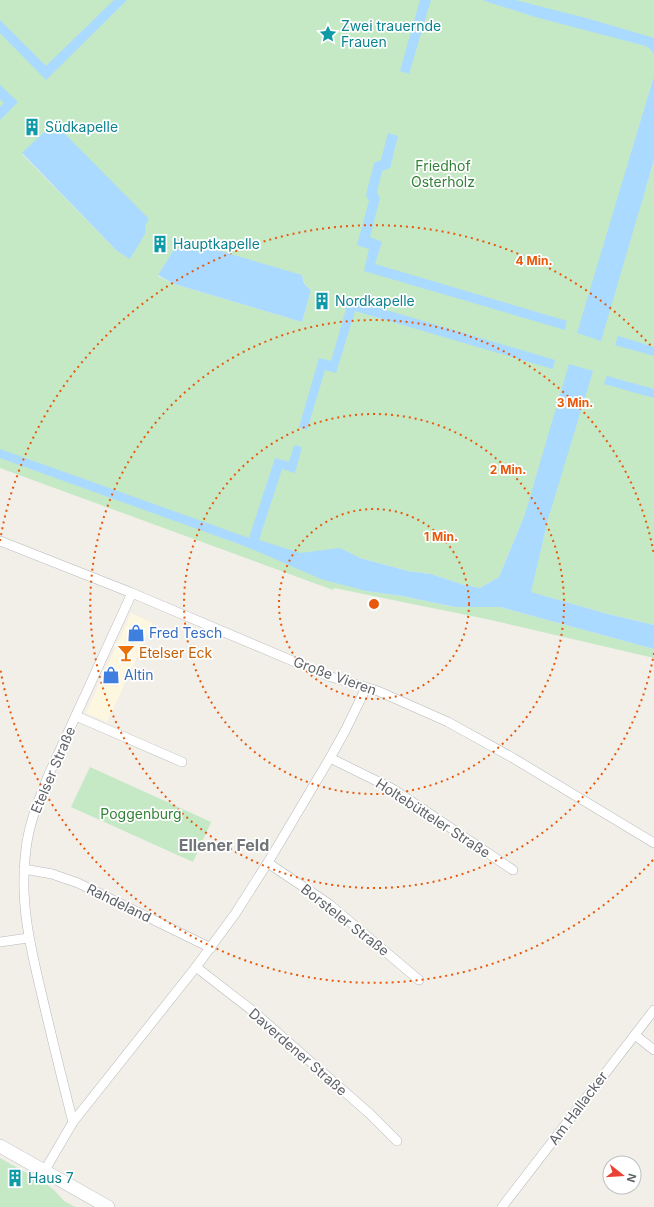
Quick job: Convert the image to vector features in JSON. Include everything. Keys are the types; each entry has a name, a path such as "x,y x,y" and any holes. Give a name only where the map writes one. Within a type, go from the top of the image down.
{"main road":[{"path":"0,1146 108,1207"}],"street":[{"name":"Große Vieren","path":"0,541 132,593 321,673 378,691 455,726 534,770 654,843"},
{"name":"Etelser Straße","path":"73,1122 28,938 24,896 24,869 30,827 38,800 132,593"},
{"path":"44,1170 73,1122 196,968 235,914 268,863 330,758 366,688"},
{"path":"76,716 182,762"},
{"name":"Holtebütteler Straße","path":"330,758 392,789 513,870"},
{"name":"Borsteler Straße","path":"268,863 329,904 419,980"},
{"name":"Rahdeland","path":"24,869 52,874 78,882 211,948"},
{"path":"0,942 28,938"},
{"name":"Daverdener Straße","path":"196,968 254,1012 370,1114 397,1141"},
{"name":"Am Hallacker","path":"502,1207 654,1010"},
{"path":"635,1034 654,1050"}],"shaded area":[{"path":"131,613 153,623 107,722 86,713"}],"green space":[{"name":"Friedhof Osterholz","path":"0,0 654,0 654,38 649,37 651,50 654,55 654,76 578,333 646,187 654,160 654,625 604,613 530,592 548,519 525,514 499,577 480,588 461,584 431,574 408,571 360,558 339,548 366,591 402,596 455,607 500,607 654,649 654,658 491,620 334,588 333,590 0,468","holes":["44,132 57,134 146,224 145,230 130,258 117,251 22,154","182,246 302,275 307,287 311,290 302,322 174,284 158,276 173,251"]},
{"name":"Poggenburg","path":"90,767 211,822 193,862 71,807"},
{"path":"0,1158 46,1184 64,1201 75,1207 0,1207"}],"water":[{"path":"114,0 127,0 46,80 0,33 0,20 46,66"},
{"path":"420,0 431,0 409,74 400,71"},
{"path":"482,0 515,0 586,18 654,38 654,55 646,46 535,17"},
{"path":"654,76 654,160 601,341 577,333"},
{"path":"0,85 18,102 0,120 0,107 4,103 0,99"},
{"path":"44,132 50,134 63,132 149,219 146,224 145,234 130,259 117,251 22,153"},
{"path":"388,133 398,136 390,168 382,171 377,192 380,198 370,237 382,242 375,264 567,321 565,330 364,271 369,249 357,245 369,201 366,195 374,163 381,160"},
{"path":"186,241 302,275 305,284 311,290 302,322 174,284 158,275 173,251 178,249"},
{"path":"349,299 555,360 553,369 355,311 336,373 325,370 307,430 299,427 319,358 331,361"},
{"path":"618,336 654,347 654,356 615,345"},
{"path":"569,364 593,371 548,519 531,592 604,613 654,625 654,649 500,607 455,607 402,596 366,591 321,579 247,547 0,458 0,449 249,538 275,458 289,462 294,445 302,447 295,473 282,469 259,540 300,553 340,548 360,558 408,571 431,574 461,584 480,588 499,577 525,514"},
{"path":"607,376 654,389 654,398 604,384"}],"place":[{"name":"Zwei trauernde Frauen","path":"328,34"},
{"name":"Südkapelle","path":"32,127"},
{"name":"Hauptkapelle","path":"160,244"},
{"name":"Nordkapelle","path":"322,301"},
{"name":"Fred Tesch","path":"136,633"},
{"name":"Etelser Eck","path":"126,653"},
{"name":"Altin","path":"111,675"},
{"name":"Haus 7","path":"15,1178"}],"district":[{"name":"Ellener Feld","path":"224,845"}]}
